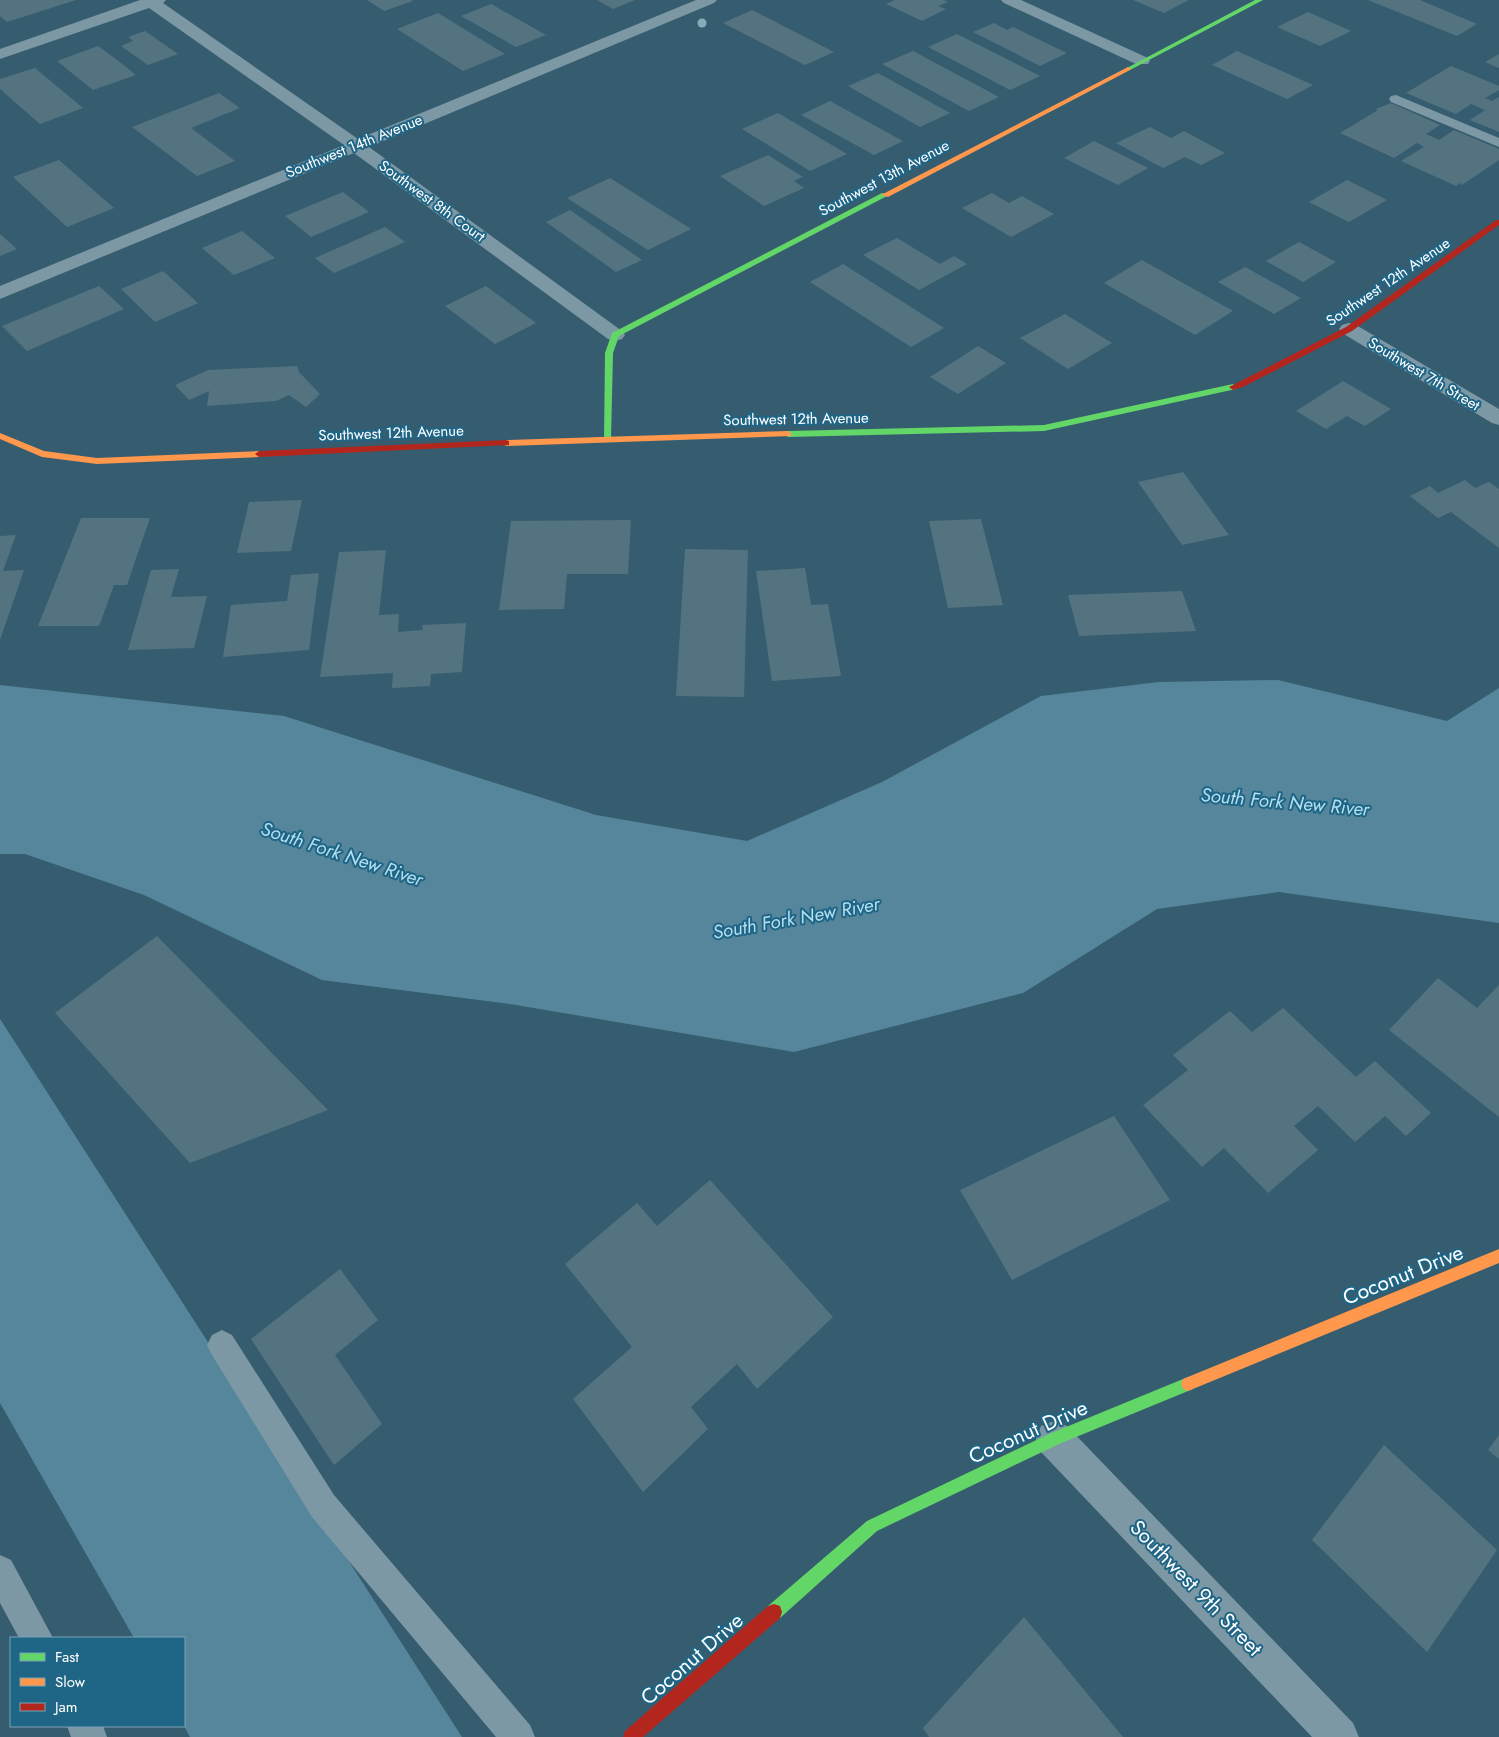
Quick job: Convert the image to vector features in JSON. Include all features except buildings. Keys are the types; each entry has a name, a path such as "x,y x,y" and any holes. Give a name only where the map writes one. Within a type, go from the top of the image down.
{"street":[{"name":"Southwest 14th Avenue","path":"0,293 709,0"},
{"path":"1010,0 1142,61"},
{"name":"Southwest 13th Avenue","path":"615,335 1260,0"},
{"name":"Southwest 8th Court","path":"153,1 355,145 615,335"},
{"path":"0,54 153,1"},
{"name":"Southwest 12th Avenue","path":"0,436 42,454 97,461 608,439 1044,428 1240,385 1349,329 1499,222"},
{"name":"Southwest 7th Street","path":"1349,329 1499,418"},
{"path":"608,439 609,354 615,335"},
{"name":"Coconut Drive","path":"631,1737 872,1526 1054,1439 1499,1256"},
{"name":"Southwest 9th Street","path":"1054,1439 1339,1737"}],"lane":[{"path":"1396,99 1499,143"},
{"path":"222,1345 323,1506 518,1737"},
{"path":"0,1571 36,1637"}],"water":[{"name":"South Fork New River","path":"1278,680 1447,721 1499,688 1499,923 1279,892 1157,909 1023,993 794,1052 510,1004 322,980 144,895 25,854 0,854 0,685 284,716 596,815 747,841 882,782 1041,696 1159,682"},
{"path":"0,1019 462,1737 190,1737 185,1727 185,1637 133,1637 0,1403"}],"traffic: fast":[{"path":"1128,69 1260,0"},
{"path":"607,439 609,353 615,335 885,195"},
{"path":"788,434 1044,428 1233,387"},
{"path":"774,1612 872,1526 1054,1439 1188,1384"}],"traffic: slow":[{"path":"885,195 1128,69"},
{"path":"506,443 788,434"},
{"path":"0,436 42,454 97,461 259,454"},
{"path":"1188,1384 1499,1256"}],"traffic: jam":[{"path":"1233,387 1349,329 1499,222"},
{"path":"259,454 506,443"},
{"path":"631,1737 774,1612"}]}
